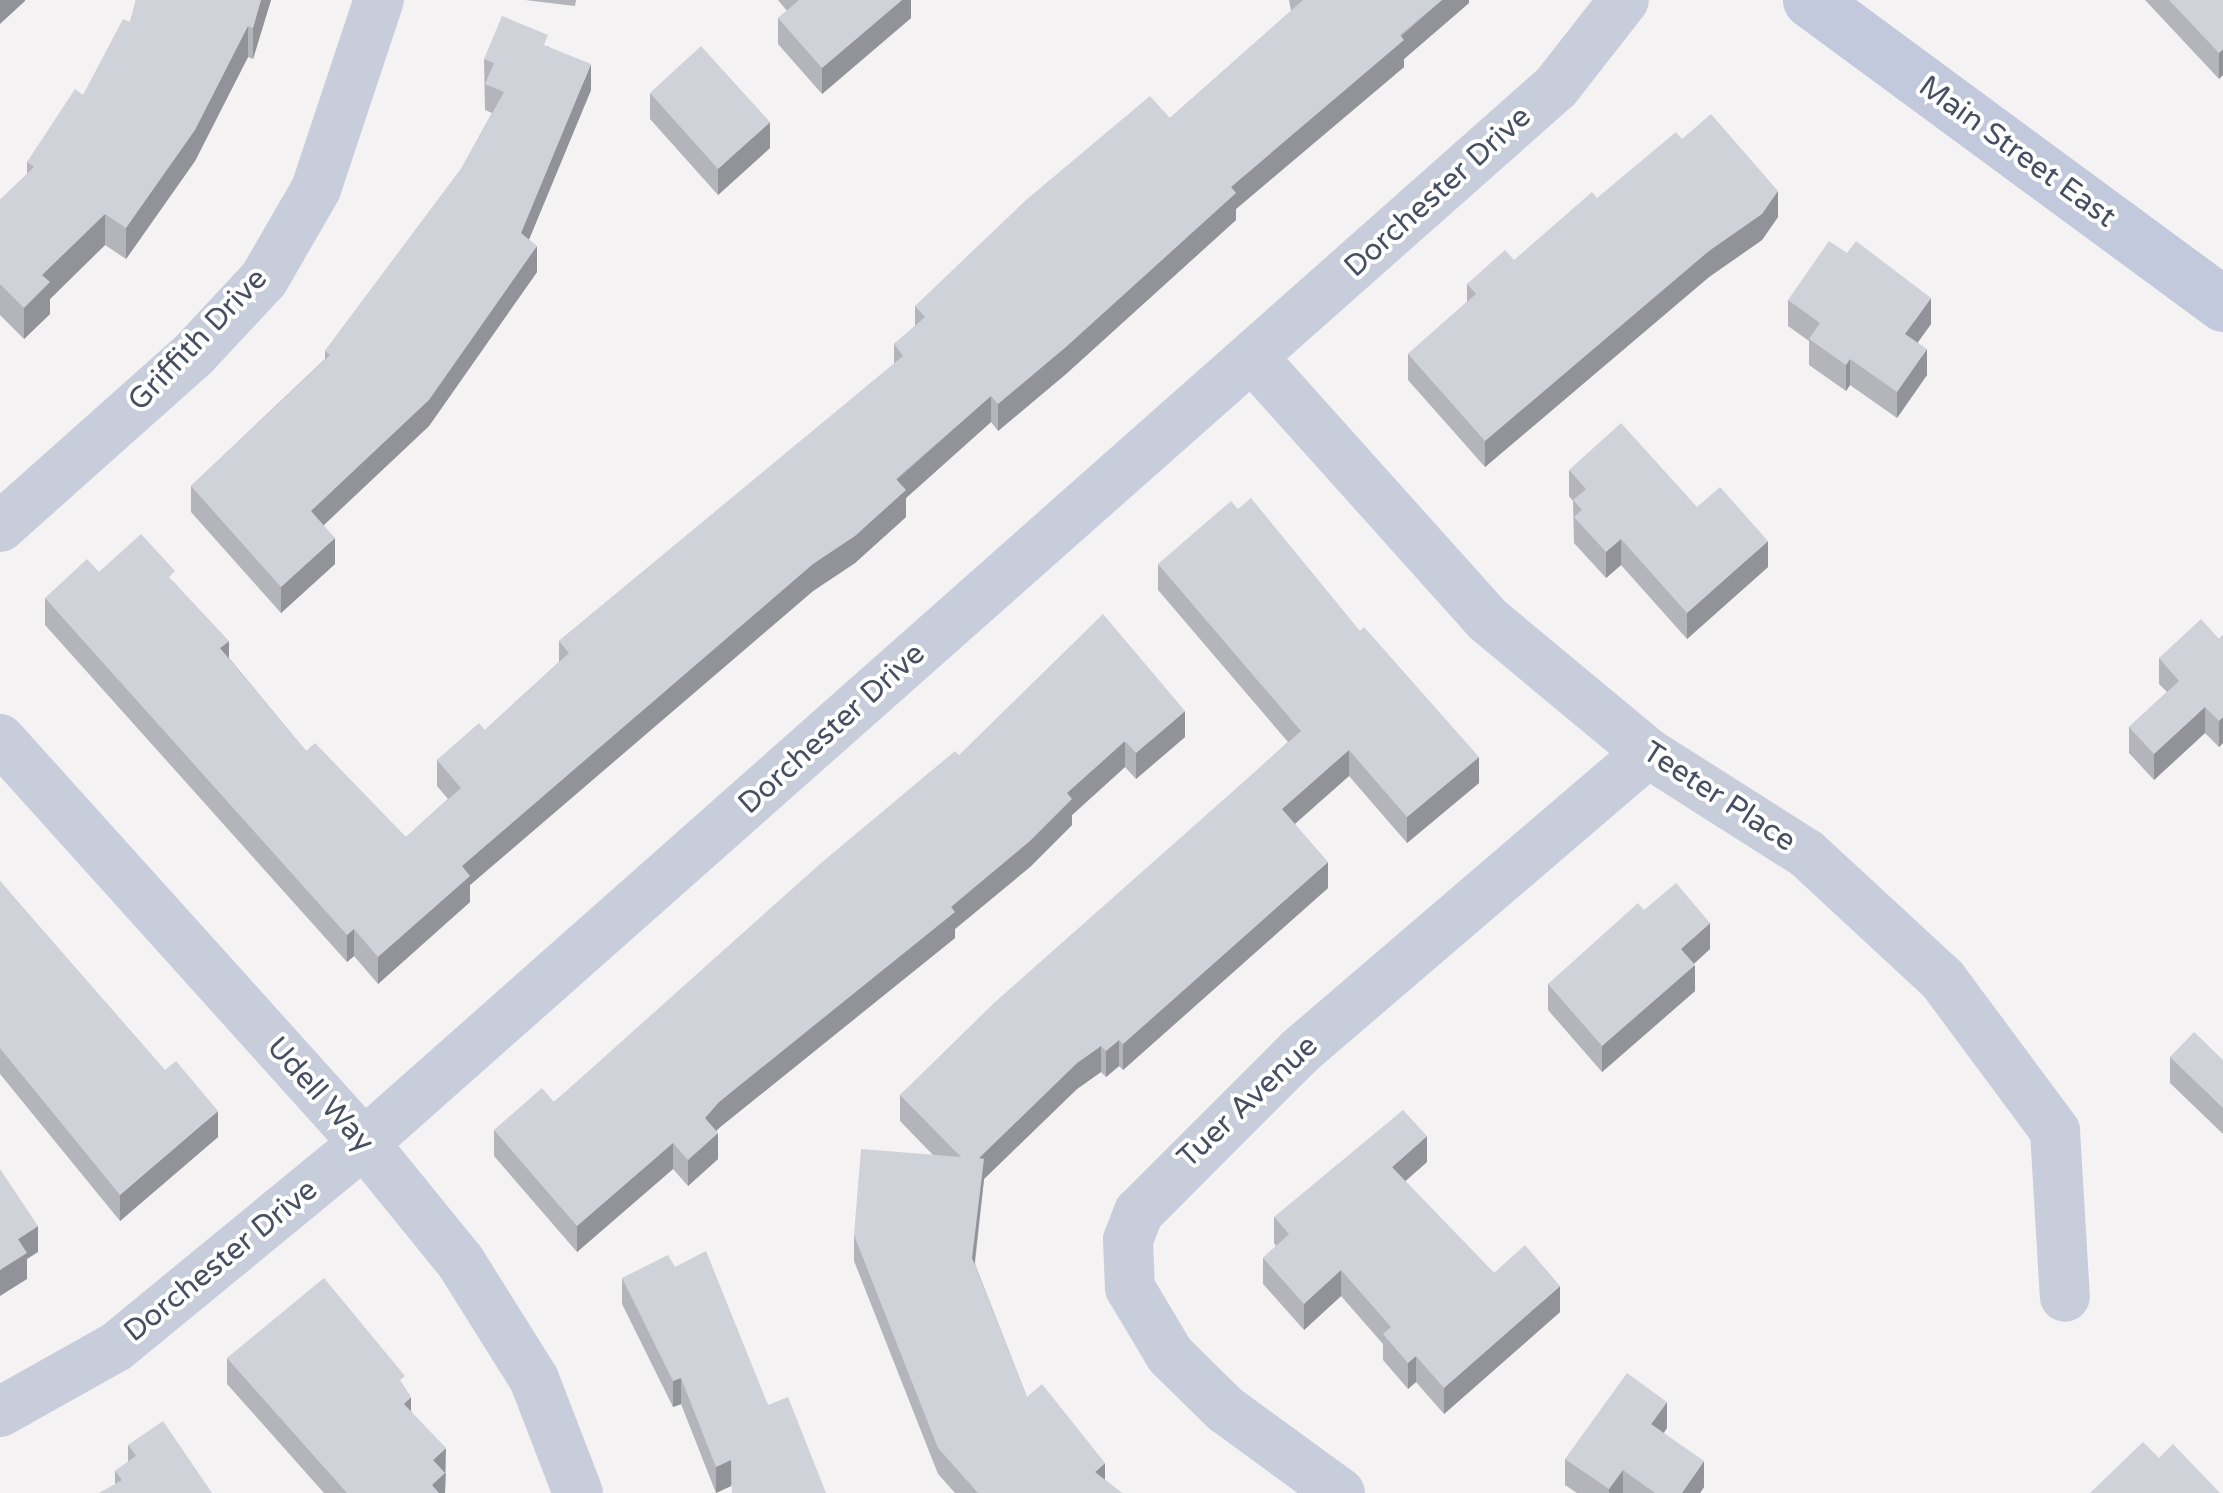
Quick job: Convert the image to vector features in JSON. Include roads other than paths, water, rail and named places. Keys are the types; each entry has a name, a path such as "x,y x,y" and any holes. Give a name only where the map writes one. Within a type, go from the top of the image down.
{"main road":[{"name":"Main Street East","path":"1810,0 2223,304"}],"street":[{"name":"Griffith Drive","path":"0,527 194,353 264,279 316,190 379,0"},
{"name":"Dorchester Drive","path":"0,1412 116,1347 364,1143 1556,86 1624,0"},
{"name":"Teeter Place","path":"1252,357 1488,620 1648,753 1806,854 1943,980 2055,1131 2064,1297"},
{"name":"Udell Way","path":"0,739 364,1143 500,1316 534,1378 578,1493"},
{"name":"Tuer Avenue","path":"1340,1493 1226,1410 1170,1354 1130,1288 1128,1240 1138,1212 1300,1051 1648,753"}]}
